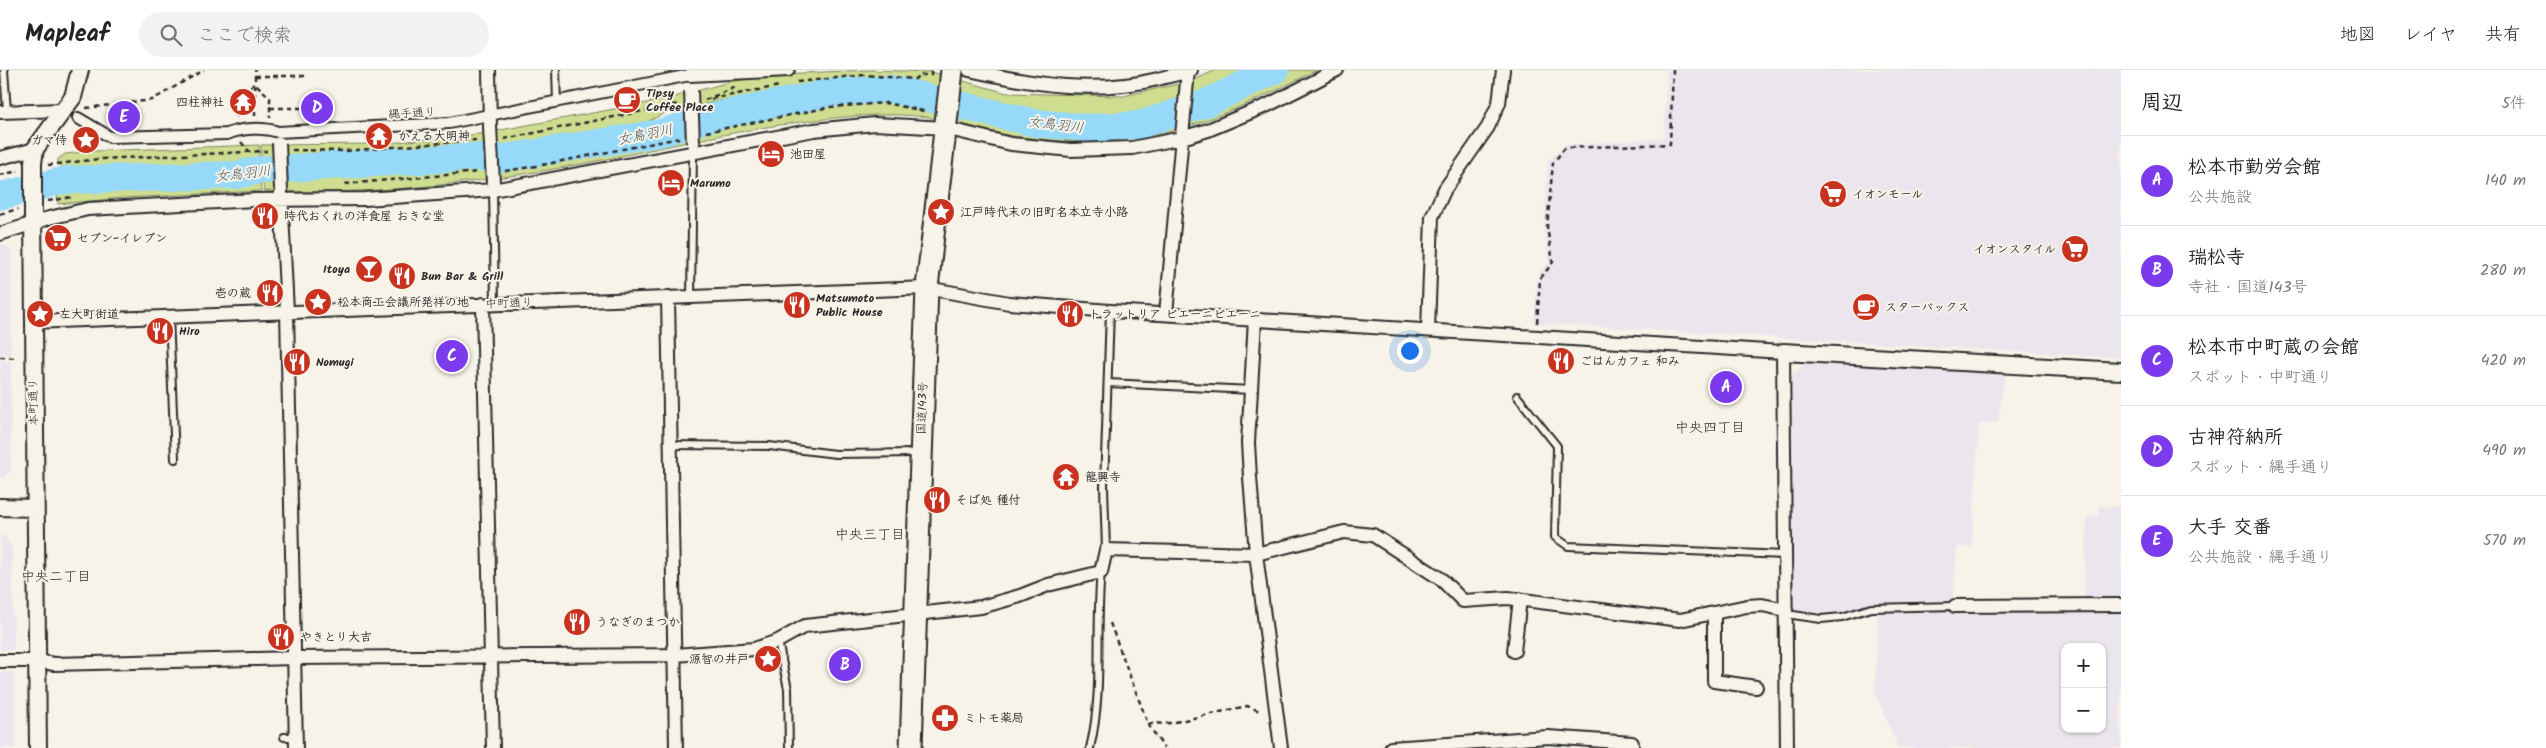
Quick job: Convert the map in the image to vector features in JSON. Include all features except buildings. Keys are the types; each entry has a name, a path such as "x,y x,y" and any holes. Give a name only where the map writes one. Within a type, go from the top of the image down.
{"highway":[{"name":"国道143号","path":"911,748 917,614 926,288 951,71"}],"street":[{"path":"0,158 35,162 63,110 73,97 80,70"},
{"path":"489,70 489,122 495,181"},
{"path":"691,144 690,72 788,70"},
{"path":"0,234 33,219 88,209 282,195 430,196 495,181 691,144 875,124 945,125 1011,144 1071,150 1132,148 1182,135 1268,105 1337,70"},
{"path":"1428,330 1432,217 1446,189 1488,128 1499,103 1503,70"},
{"path":"951,71 1044,85 1084,88 1110,88 1188,72 1166,314"},
{"name":"縄手通り","path":"78,118 110,137 227,134 238,130 255,129 278,141 449,123 489,122 557,103 690,72"},
{"path":"4,112 63,110"},
{"path":"278,141 287,311 294,658 292,741"},
{"name":"本町通り","path":"35,162 32,322 38,748"},
{"name":"中町通り","path":"32,322 489,303 926,288 1009,303 1110,311 1783,352"},
{"path":"668,297 676,748"},
{"path":"489,303 493,748"},
{"path":"1255,319 1248,443 1256,554 1281,748"},
{"path":"1788,748 1783,352 2121,371"},
{"path":"0,507 34,508"},
{"path":"0,661 37,661 54,664 294,658 675,654 754,649 778,641 805,626 982,607 1020,596 1048,585 1101,572 1106,550 1256,554 1344,532 1373,535 1441,578 1463,601 1520,599 1670,620 1680,620 1747,606 1762,605 1786,612"},
{"path":"1514,651 1520,599"},
{"path":"1955,606 2121,605"},
{"path":"1714,613 1714,681 1756,687"},
{"path":"1397,748 1548,737 1632,743 1632,748"}],"lane":[{"path":"4,70 4,112"},
{"path":"556,70 557,103"},
{"path":"691,144 691,296"},
{"path":"489,303 495,181"},
{"path":"1106,550 1104,487 1110,311"},
{"path":"169,316 175,459"},
{"path":"1108,383 1251,390"},
{"path":"1516,396 1557,446 1555,537 1568,546 1785,554"},
{"path":"671,445 769,446 836,454 921,452"},
{"path":"1090,748 1097,719 1098,602 1101,572"},
{"path":"1786,612 1821,619 1842,617 1871,608 1955,606"},
{"path":"778,641 788,689 789,748"}],"path":[{"path":"85,109 152,100 204,70"},
{"path":"255,70 255,129"},
{"path":"1537,327 1540,278 1552,262 1547,227 1553,164 1565,148 1670,144 1673,70"},
{"path":"794,82 864,75 915,78 919,75 951,71"},
{"path":"255,76 308,76"},
{"path":"255,83 270,98 270,108 278,141"},
{"path":"238,130 237,98 255,83"},
{"path":"710,100 785,84"},
{"path":"713,96 730,92 738,86"},
{"path":"704,132 830,107 886,103 924,111"},
{"path":"503,139 668,106"},
{"path":"270,108 313,108"},
{"path":"795,114 801,120"},
{"path":"0,175 35,162 250,152 278,141 345,151 479,140"},
{"path":"240,141 250,152"},
{"path":"495,181 691,144"},
{"path":"344,184 480,172"},
{"path":"0,357 16,358"},
{"path":"1098,602 1111,624 1148,724 1164,748"},
{"path":"1148,724 1171,723 1247,706 1277,718"}],"shaded area":[{"name":"イオンモール","path":"1667,70 2121,70 2121,358 1534,323 1537,277 1549,262 1544,227 1548,161 1565,145 1664,138"},
{"path":"5,245 11,250 11,356 0,355 0,246"},
{"path":"1808,360 2005,374 1998,422 1979,424 1972,547 1957,547 1953,602 1872,604 1843,613 1821,615 1793,610 1790,377"},
{"path":"0,361 11,361 11,471 2,479 0,479"},
{"path":"2099,506 2121,507 2121,600 2084,599 2087,517 2099,516"},
{"path":"0,536 4,536 12,546 14,650 0,650"},
{"path":"2121,609 2121,748 1898,748 1875,692 1878,611"},
{"path":"0,672 14,672 16,748 0,748"}],"green space":[{"path":"869,70 931,72 1007,93 1123,96 1192,81 1216,70 1260,70 1179,110 1126,122 1082,124 1036,119 973,101 944,89 868,80 719,101 665,113 637,127 589,140 499,149 479,147 345,157 292,155 261,158 261,145 378,144 479,134 663,100 733,81 801,73"},
{"path":"1281,70 1317,70 1254,101 1189,126 1145,137 1123,140 1078,141 1034,139 1001,134 927,117 902,115 864,116 797,122 560,168 434,186 349,191 264,191 262,178 288,172 472,160 503,162 669,135 720,119 829,98 889,95 930,108 954,111 1033,128 1087,132 1141,129 1190,112"},
{"path":"259,145 259,159 209,166 191,171 64,168 58,163 58,159 65,154 94,151"},
{"path":"260,178 261,191 123,198 58,204 57,191 87,188 205,186"}],"waterway":[{"name":"女鳥羽川","path":"0,196 65,180 236,175 260,170 472,157 505,158 660,133 720,115 829,93 891,89 1035,123 1088,128 1139,125 1204,104 1275,70"}],"place":[{"name":"Tipsy Coffee Place","path":"627,100"},
{"name":"四柱神社","path":"243,102"},
{"name":"古神符納所","path":"317,108"},
{"name":"大手 交番","path":"124,117"},
{"name":"かえる大明神","path":"379,136"},
{"name":"ガマ侍","path":"86,140"},
{"name":"池田屋","path":"771,154"},
{"name":"Marumo","path":"671,183"},
{"name":"イオンモール","path":"1833,194"},
{"name":"江戸時代末の旧町名本立寺小路","path":"941,212"},
{"name":"時代おくれの洋食屋 おきな堂","path":"265,216"},
{"name":"セブン-イレブン","path":"58,238"},
{"name":"イオンスタイル","path":"2075,249"},
{"name":"Itoya","path":"369,269"},
{"name":"Bun Bar & Grill","path":"402,276"},
{"name":"壱の蔵","path":"270,293"},
{"name":"松本商工会議所発祥の地","path":"318,302"},
{"name":"Matsumoto Public House","path":"797,305"},
{"name":"スターバックス","path":"1866,307"},
{"name":"左大町街道","path":"40,314"},
{"name":"トラットリア ビエーニビエーニ","path":"1070,314"},
{"name":"Hiro","path":"160,331"},
{"name":"松本市中町蔵の会館","path":"452,356"},
{"name":"ごはんカフェ 和み","path":"1561,361"},
{"name":"Nomugi","path":"297,362"},
{"name":"松本市勤労会館","path":"1726,387"},
{"name":"龍興寺","path":"1066,477"},
{"name":"そば処 種付","path":"937,500"},
{"name":"うなぎのまつか","path":"577,622"},
{"name":"やきとり大吉","path":"281,637"},
{"name":"源智の井戸","path":"768,659"},
{"name":"瑞松寺","path":"845,665"},
{"name":"ミトモ薬局","path":"945,718"}],"district":[{"name":"中央四丁目","path":"1710,427"},
{"name":"中央三丁目","path":"870,534"},
{"name":"中央二丁目","path":"56,576"}]}
